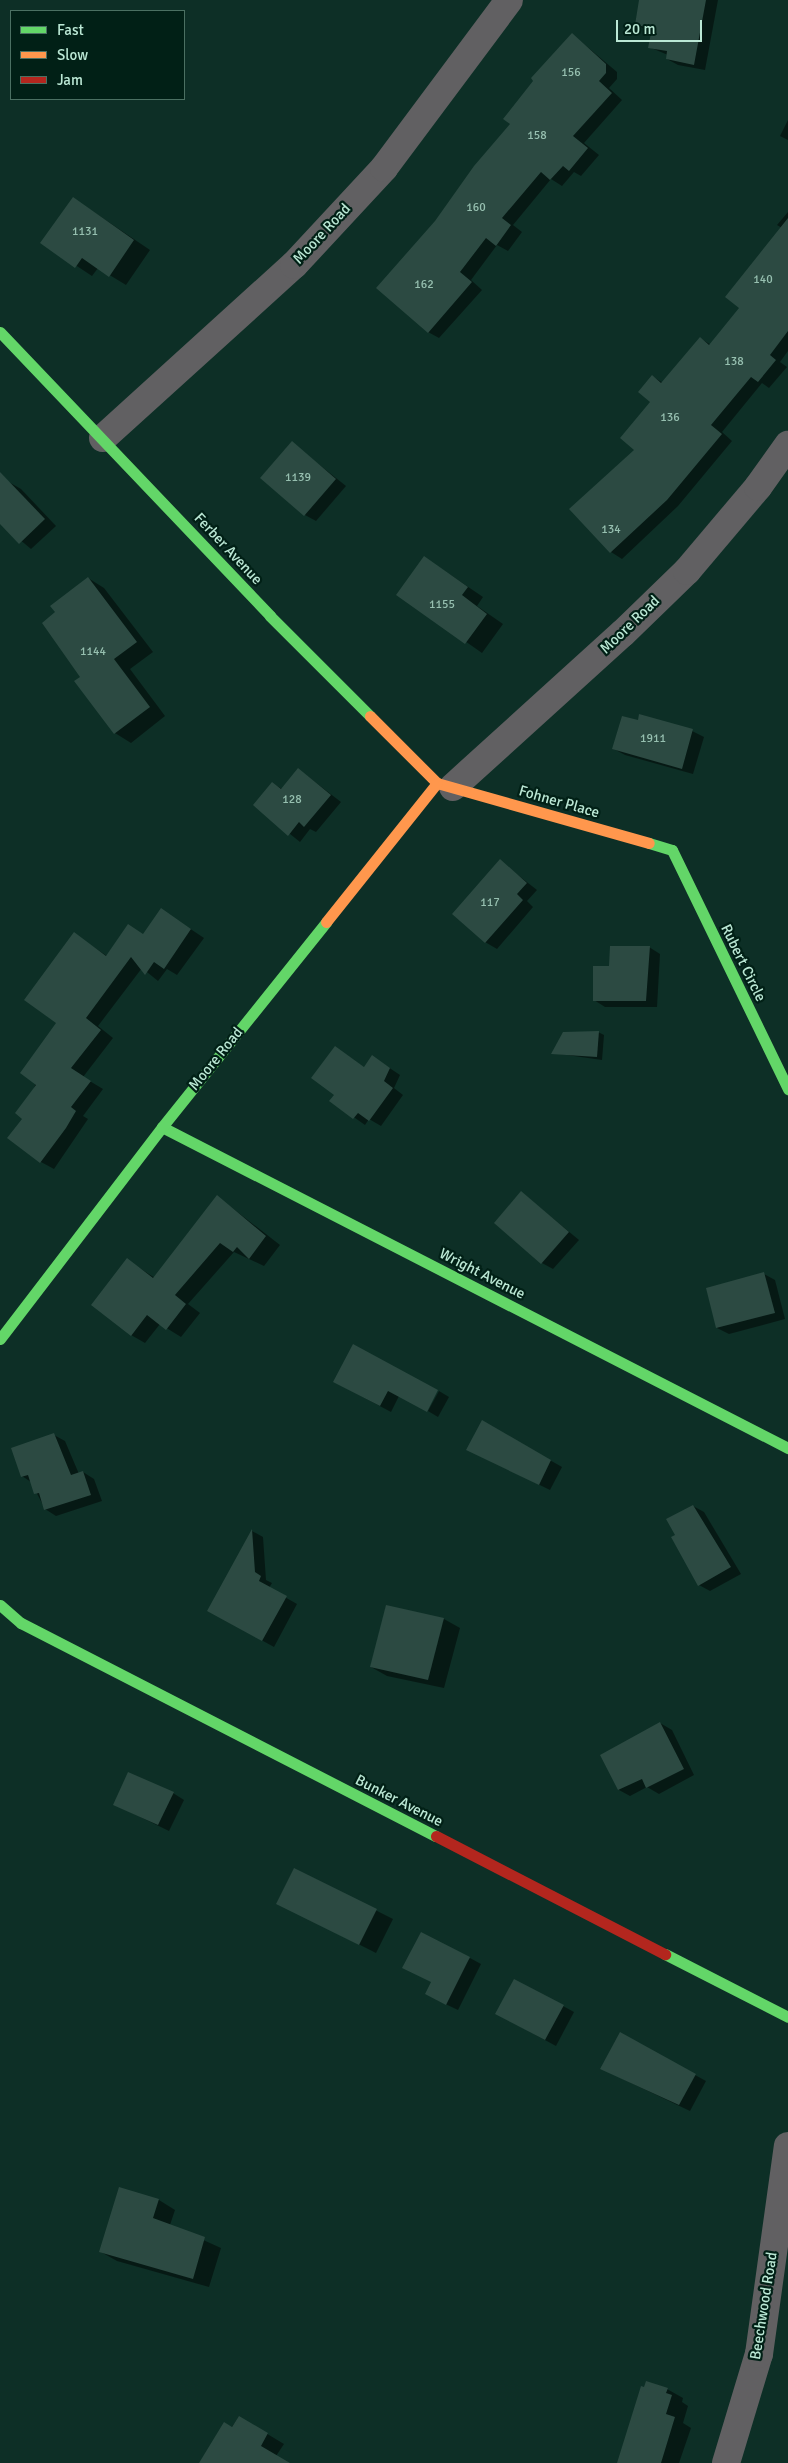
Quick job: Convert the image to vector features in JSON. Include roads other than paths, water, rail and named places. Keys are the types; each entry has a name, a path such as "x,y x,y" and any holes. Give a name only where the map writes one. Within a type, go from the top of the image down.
{"street":[{"name":"Moore Road","path":"103,438 294,265 377,175 509,0"},
{"name":"Ferber Avenue","path":"0,332 103,438 270,616 445,785"},
{"name":"Moore Road","path":"0,1339 162,1127 445,785 623,633 687,571 758,488 788,445"},
{"name":"Fohner Place","path":"445,785 672,850"},
{"name":"Rubert Circle","path":"672,850 788,1089"},
{"name":"Wright Avenue","path":"162,1127 788,1448"},
{"name":"Bunker Avenue","path":"0,1605 30,1628 788,2017"},
{"name":"Beechwood Road","path":"726,2463 759,2354 788,2146"}]}
